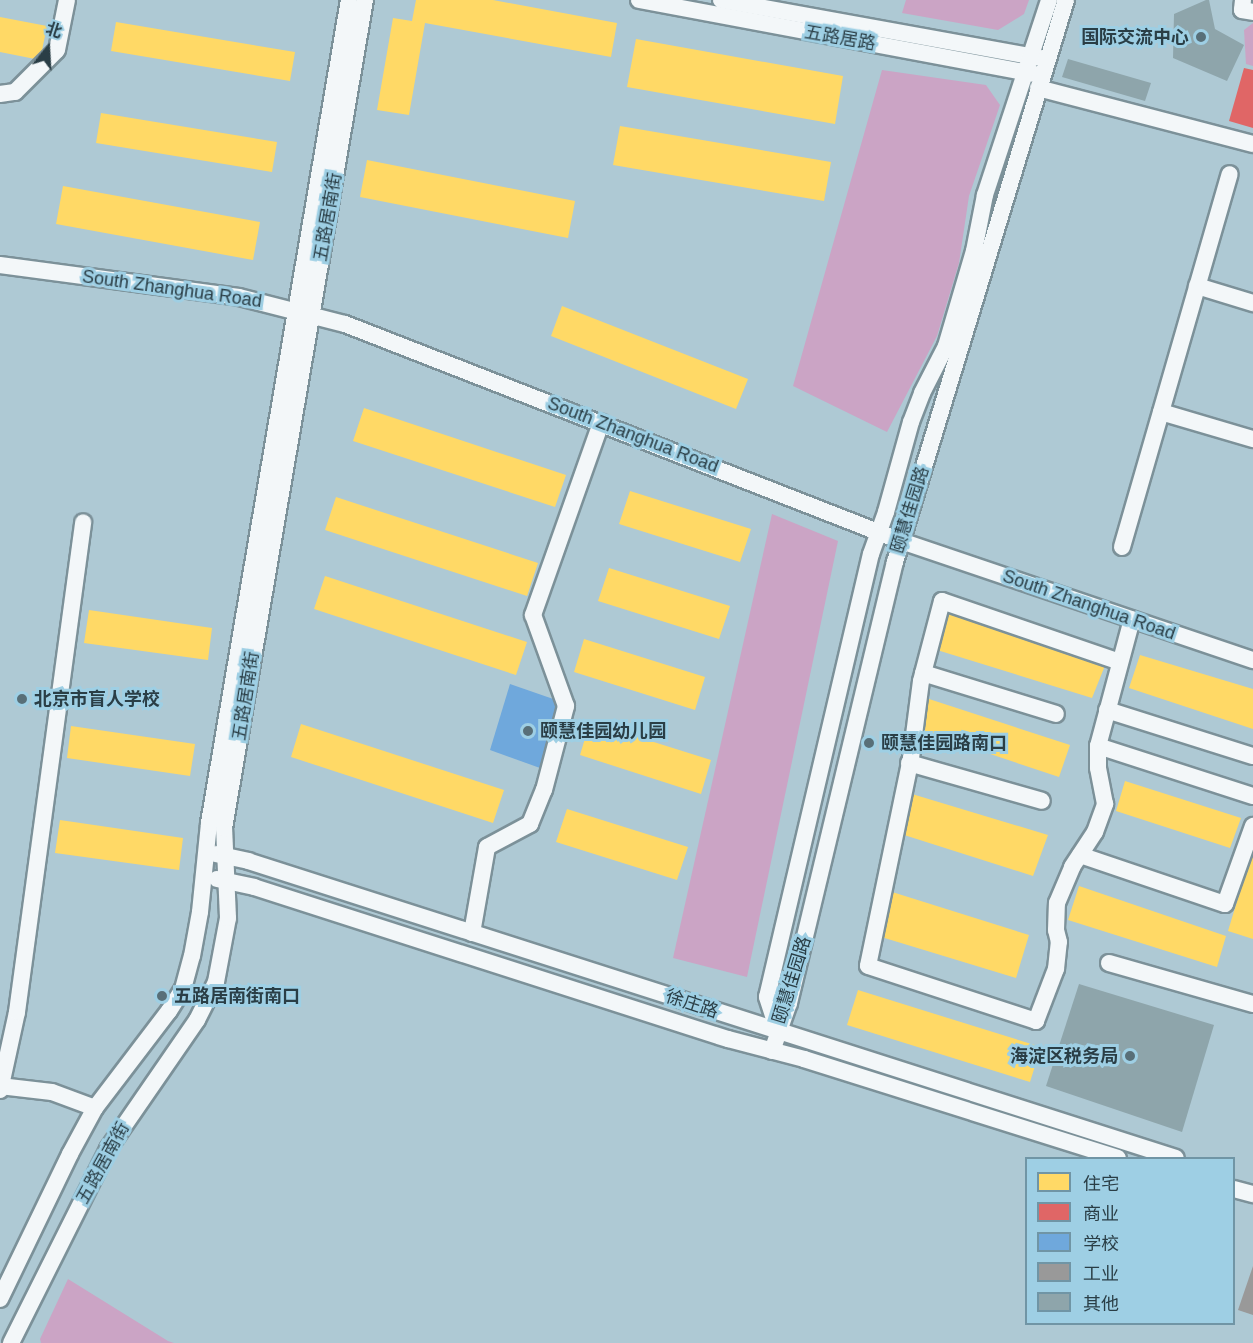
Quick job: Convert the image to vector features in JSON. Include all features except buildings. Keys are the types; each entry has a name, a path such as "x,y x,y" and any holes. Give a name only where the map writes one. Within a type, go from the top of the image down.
{"street":[{"path":"0,94 15,92 57,50 67,0"},
{"name":"五路居南街","path":"0,1299 70,1154 95,1108 169,1011 183,989 192,956 207,851 349,0"},
{"name":"五路居南街","path":"11,1343 108,1149 208,1003 216,982 228,918 224,828 364,0"},
{"name":"五路居路","path":"639,0 1037,70"},
{"name":"五路居路","path":"721,0 1037,70"},
{"name":"颐慧佳园路","path":"778,1031 789,1003 901,542 1037,70 1049,0"},
{"name":"颐慧佳园路","path":"778,1031 767,997 863,586 911,422 922,393 946,346 974,251 985,195 1066,0"},
{"path":"1243,0 1242,10 1253,12"},
{"path":"1037,70 1253,144"},
{"path":"1122,547 1230,174"},
{"name":"South Zhanghua Road","path":"0,265 239,297 311,313 601,423 901,542 1253,660"},
{"path":"1197,286 1253,303"},
{"path":"1161,411 1253,439"},
{"path":"472,933 487,847 530,824 544,790 566,706 533,615 601,423"},
{"path":"83,522 17,1012 0,1088 52,1092 95,1108"},
{"path":"1120,662 942,601 923,673 909,763 868,966 1036,1020 1056,969 1059,942 1056,930 1057,903 1080,855 1095,831 1105,804 1098,768 1098,746 1132,619"},
{"path":"923,673 1056,714"},
{"path":"1107,710 1253,756"},
{"path":"1098,746 1253,796"},
{"path":"909,763 1042,801"},
{"path":"1080,855 1226,904 1253,826"},
{"name":"徐庄路","path":"207,851 472,933 1173,1157"},
{"name":"徐庄路","path":"204,877 254,887 716,1035 1115,1157"},
{"path":"1109,963 1253,1004"},
{"path":"772,1051 778,1031"},
{"path":"1235,1187 1252,1190"}],"shaded area":[{"path":"906,0 1029,0 1024,14 998,30 902,13"},
{"path":"1253,23 1253,66 1246,64 1244,30"},
{"path":"882,70 986,85 1000,105 969,196 959,263 937,336 887,432 793,386"},
{"path":"772,514 838,541 747,977 673,958"},
{"path":"68,1279 174,1343 41,1343 40,1339"}],"place":[{"name":"国际交流中心","path":"1201,37"},
{"name":"北京市盲人学校","path":"22,699"},
{"name":"颐慧佳园幼儿园","path":"528,731"},
{"name":"颐慧佳园路南口","path":"869,743"},
{"name":"五路居南街南口","path":"162,996"},
{"name":"海淀区税务局","path":"1130,1056"}]}
